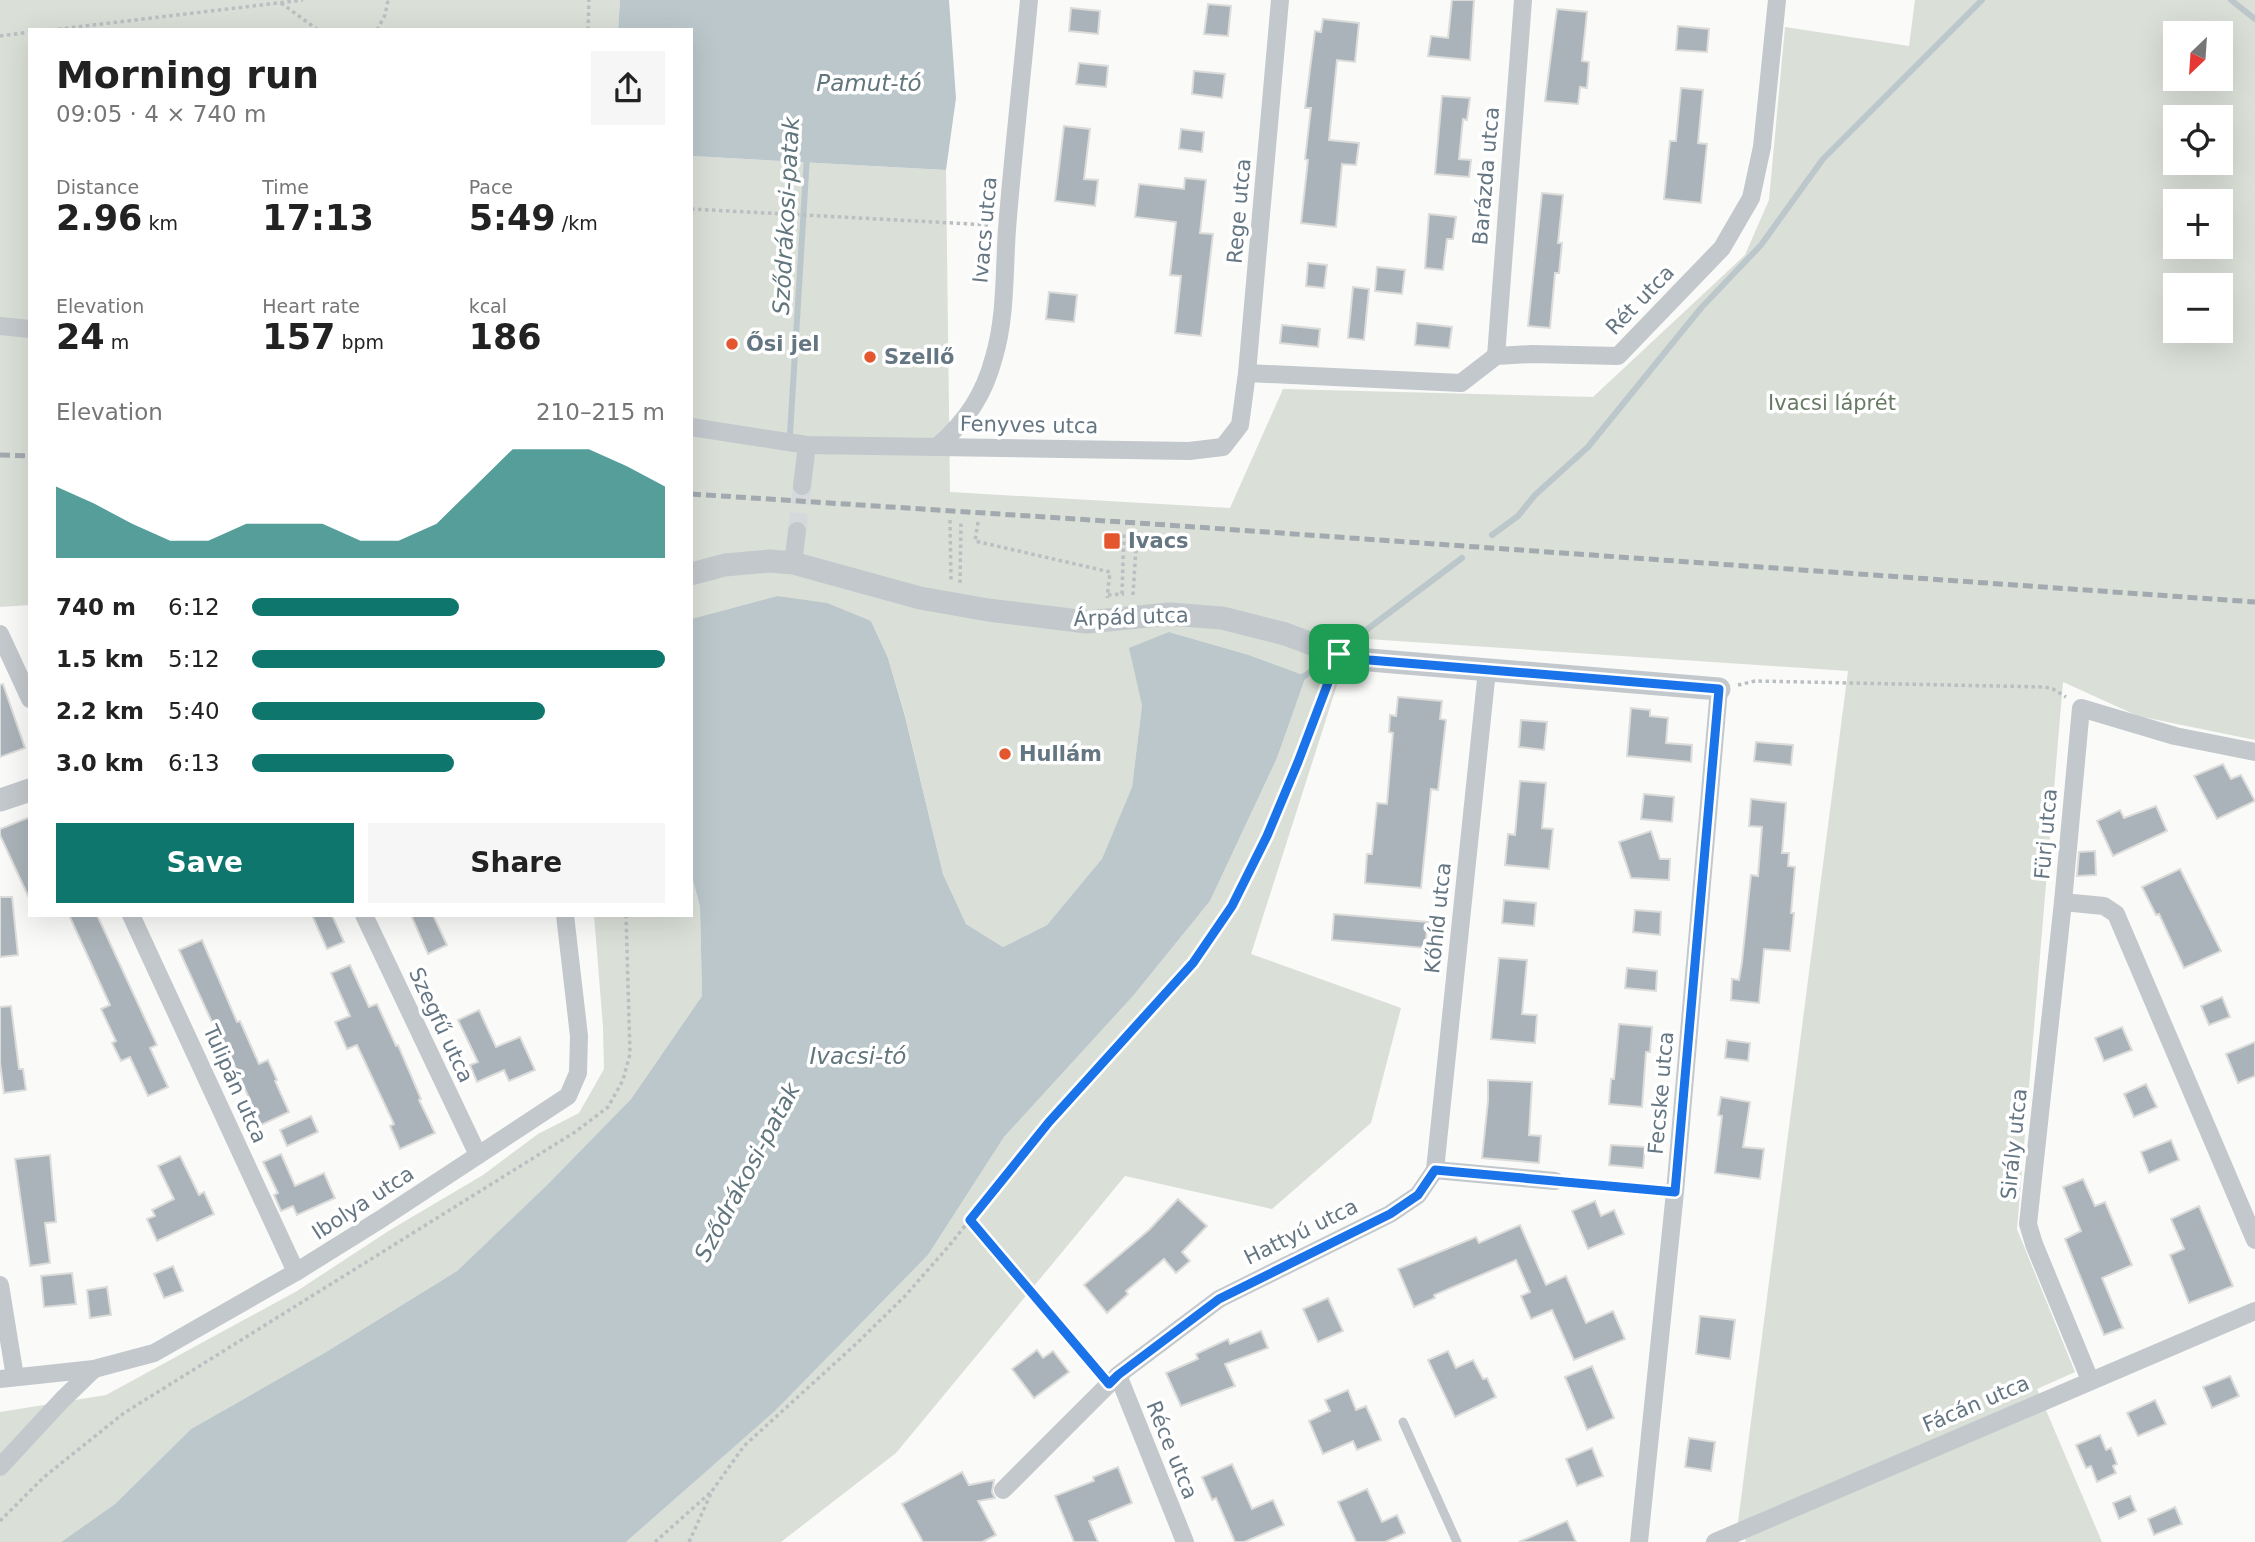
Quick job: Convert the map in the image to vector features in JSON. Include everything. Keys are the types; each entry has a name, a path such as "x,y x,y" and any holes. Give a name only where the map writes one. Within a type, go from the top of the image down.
{"street":[{"name":"Ivacs utca","path":"938,446 959,427 974,406 995,356 1001,318 1029,0"},
{"name":"Rege utca","path":"1240,425 1280,0"},
{"name":"Barázda utca","path":"1496,356 1523,0"},
{"name":"Rét utca","path":"1496,356 1618,356 1722,248 1751,198 1762,147 1777,0"},
{"path":"0,326 28,329"},
{"path":"1247,373 1461,383 1496,356"},
{"name":"Fenyves utca","path":"693,427 807,445 1189,451 1223,447 1240,425"},
{"path":"802,486 807,445"},
{"path":"793,563 797,531"},
{"name":"Árpád utca","path":"693,573 725,565 770,561 793,563 920,598 988,610 1077,621 1105,621 1169,614 1222,618 1285,634 1339,654 1369,660 1719,689"},
{"path":"0,634 28,695"},
{"name":"Kőhíd utca","path":"1435,1170 1487,670"},
{"name":"Fecske utca","path":"1639,1542 1675,1192 1719,689"},
{"path":"2081,708 2175,736 2255,752"},
{"name":"Fürj utca","path":"2081,708 2063,902 2104,906 2116,914 2255,1240"},
{"path":"0,800 28,791"},
{"name":"Sirály utca","path":"2063,902 2028,1224 2090,1380"},
{"name":"Tulipán utca","path":"132,917 296,1272"},
{"name":"Szegfű utca","path":"364,917 478,1155"},
{"name":"Ibolya utca","path":"7,1378 94,1369 155,1353 296,1272 568,1096 578,1073 579,1036 565,917"},
{"path":"1435,1170 1555,1181"},
{"name":"Hattyú utca","path":"1003,1490 1113,1380 1219,1299 1390,1214 1418,1195 1435,1170"},
{"path":"0,1286 7,1378"},
{"name":"Fácán utca","path":"1715,1542 2255,1311"},
{"path":"0,1467 94,1369"},
{"name":"Réce utca","path":"1113,1380 1185,1542"}],"lane":[{"path":"1403,1422 1457,1542"}],"path":[{"path":"68,28 303,0"},
{"path":"378,28 385,15 388,0"},
{"path":"588,28 589,0"},
{"path":"281,3 315,28"},
{"path":"0,36 28,32"},
{"path":"693,209 1007,226"},
{"path":"950,520 951,584"},
{"path":"960,585 961,521"},
{"path":"978,522 975,541 1110,572 1105,621"},
{"path":"1122,594 1124,531"},
{"path":"1133,594 1137,531"},
{"path":"655,1542 712,1490 744,1446 905,1296 1049,1122 1193,963 1232,906 1272,824 1339,654"},
{"path":"1719,689 1755,681 2045,687 2058,692 2081,708"},
{"path":"1555,1181 1675,1192"},
{"path":"970,1220 1113,1380"},
{"path":"689,1542 712,1490"}],"green space":[{"path":"0,0 620,0 618,28 28,28 28,605 0,607"},
{"name":"Ivacsi láprét","path":"1915,0 2255,0 2255,740 2138,716 2063,682 2017,1229 2075,1372 2037,1389 2102,1542 1746,1542 1738,1522 1848,671 1352,638 1251,954 1401,1008 1371,1123 1272,1209 1125,1176 896,1453 781,1542 626,1542 775,1411 928,1255 1004,1137 1133,996 1210,901 1277,758 1306,676 1249,655 1169,632 1142,705 1132,787 1102,860 1047,925 1003,947 966,924 943,874 905,715 888,658 871,621 777,596 693,618 693,156 946,170 950,492 1230,508 1283,389 1593,397 1745,255 1769,200 1785,27 1909,46"},
{"path":"693,881 700,907 702,996 631,1099 547,1185 457,1271 326,1352 191,1429 115,1504 61,1542 0,1542 0,1412 106,1395 297,1291 390,1230 483,1175 538,1134 579,1113 604,1069 594,917 693,917"}],"water":[{"name":"Pamut-tó","path":"620,0 949,0 956,98 946,170 693,156 693,28 618,28"},
{"name":"Ivacsi-tó","path":"777,596 827,603 871,621 888,658 905,716 943,874 966,924 1003,947 1047,925 1102,859 1132,787 1142,705 1129,648 1169,632 1249,655 1306,676 1277,758 1210,901 1133,996 1004,1137 928,1255 775,1411 626,1542 61,1542 115,1504 191,1429 326,1352 457,1271 547,1185 631,1099 702,996 700,907 693,881 693,618"}],"building":[{"path":"1452,0 1474,0 1470,60 1428,56 1431,36 1448,38"},
{"path":"1208,4 1231,6 1228,36 1204,34"},
{"path":"1071,8 1100,11 1098,34 1069,31"},
{"path":"1557,9 1587,12 1582,61 1589,62 1587,88 1580,87 1578,104 1545,101"},
{"path":"1323,19 1359,23 1355,62 1337,60 1329,140 1359,143 1356,165 1342,164 1336,227 1301,223 1311,108 1305,108 1315,31 1321,32"},
{"path":"1678,26 1709,29 1707,52 1676,50"},
{"path":"1079,63 1108,66 1106,87 1076,84"},
{"path":"1194,71 1225,74 1222,98 1192,94"},
{"path":"1681,88 1703,90 1698,143 1707,144 1701,203 1664,199 1670,141 1676,141"},
{"path":"1442,96 1470,98 1467,120 1463,119 1459,159 1471,160 1469,177 1435,174"},
{"path":"1064,126 1090,129 1084,179 1098,180 1095,206 1055,201"},
{"path":"1181,129 1204,132 1202,152 1179,149"},
{"path":"1185,178 1206,180 1200,233 1213,234 1201,336 1175,333 1181,276 1170,275 1176,222 1135,217 1139,184 1184,189"},
{"path":"1542,193 1563,195 1558,243 1562,243 1559,273 1555,273 1550,328 1528,326"},
{"path":"1429,214 1456,217 1453,239 1447,239 1443,270 1425,268"},
{"path":"1308,263 1327,265 1324,288 1306,286"},
{"path":"1377,267 1405,270 1402,294 1375,291"},
{"path":"1353,287 1369,289 1364,340 1348,338"},
{"path":"1049,292 1077,295 1074,322 1046,319"},
{"path":"1417,323 1452,327 1449,348 1415,345"},
{"path":"1282,325 1320,329 1318,347 1280,343"},
{"path":"3,684 25,748 0,757 0,685"},
{"path":"1398,697 1442,701 1440,719 1446,720 1438,790 1431,789 1421,888 1365,883 1367,854 1372,854 1377,803 1387,804 1393,733 1389,732 1390,715 1396,716"},
{"path":"1631,708 1650,710 1650,716 1668,718 1666,743 1692,745 1691,762 1627,756"},
{"path":"1521,720 1547,722 1544,750 1519,747"},
{"path":"1756,742 1793,745 1791,765 1754,761"},
{"path":"2223,764 2231,779 2241,775 2255,801 2217,819 2194,776"},
{"path":"1520,781 1546,783 1542,828 1553,829 1549,869 1505,865 1508,834 1515,835"},
{"path":"1644,794 1674,797 1672,822 1641,819"},
{"path":"1751,799 1786,803 1782,853 1789,853 1788,866 1795,867 1790,951 1764,949 1759,1003 1731,1000 1732,979 1739,980 1742,962 1751,875 1758,876 1762,827 1749,826"},
{"path":"2156,806 2167,831 2113,856 2097,821 2120,810 2124,818"},
{"path":"28,818 28,896 0,835 0,829"},
{"path":"1651,831 1660,859 1670,859 1669,880 1631,878 1619,842"},
{"path":"2095,851 2096,875 2077,876 2079,852"},
{"path":"2180,869 2221,951 2184,968 2159,914 2156,915 2142,887"},
{"path":"0,897 12,897 18,955 0,957"},
{"path":"1504,900 1536,903 1534,926 1502,923"},
{"path":"1635,910 1661,912 1660,935 1633,932"},
{"path":"1334,914 1428,922 1425,948 1332,940"},
{"path":"70,917 98,917 157,1045 150,1048 168,1087 148,1096 130,1057 121,1061 112,1043 116,1041 101,1009 110,1005"},
{"path":"313,917 333,917 344,942 327,949"},
{"path":"412,917 434,917 447,945 428,954"},
{"path":"202,940 237,1022 240,1021 259,1064 268,1060 289,1112 261,1125 229,1053 224,1055 214,1032 216,1031 179,950"},
{"path":"1499,958 1527,960 1522,1014 1537,1015 1535,1043 1491,1039"},
{"path":"350,965 369,1007 377,1004 396,1046 398,1045 435,1133 400,1149 390,1126 394,1124 357,1045 347,1049 335,1022 350,1016 331,973"},
{"path":"1627,968 1657,971 1656,991 1625,988"},
{"path":"2222,997 2230,1017 2209,1025 2201,1006"},
{"path":"11,1006 19,1069 23,1069 26,1090 4,1093 0,1063 0,1007"},
{"path":"479,1010 496,1047 520,1037 535,1070 509,1081 504,1070 477,1082 470,1065 478,1062 458,1020"},
{"path":"1619,1024 1652,1027 1650,1052 1646,1052 1642,1107 1609,1104"},
{"path":"2122,1027 2132,1050 2104,1061 2095,1038"},
{"path":"1727,1040 1750,1043 1748,1061 1725,1058"},
{"path":"2255,1042 2255,1076 2238,1083 2226,1054"},
{"path":"1488,1080 1532,1082 1529,1135 1541,1136 1539,1163 1482,1158"},
{"path":"2146,1084 2157,1107 2134,1117 2124,1094"},
{"path":"1721,1097 1750,1102 1743,1147 1764,1149 1760,1179 1715,1173 1722,1116 1718,1115"},
{"path":"311,1116 318,1132 287,1146 280,1130"},
{"path":"2171,1140 2179,1160 2149,1173 2141,1152"},
{"path":"1611,1145 1645,1147 1643,1168 1609,1165"},
{"path":"281,1154 295,1186 324,1173 335,1198 297,1215 293,1206 281,1211 274,1195 278,1193 263,1162"},
{"path":"50,1155 56,1222 45,1223 50,1263 30,1266 15,1159"},
{"path":"180,1156 199,1195 204,1192 214,1214 157,1241 147,1219 155,1216 152,1210 174,1199 158,1166"},
{"path":"2083,1179 2095,1206 2105,1202 2132,1265 2102,1278 2123,1328 2104,1335 2065,1239 2081,1231 2063,1187"},
{"path":"1178,1199 1207,1226 1182,1252 1190,1261 1176,1273 1164,1259 1126,1291 1128,1294 1107,1313 1084,1285 1149,1230"},
{"path":"1595,1201 1601,1216 1614,1210 1624,1234 1588,1249 1572,1211"},
{"path":"2199,1206 2233,1286 2189,1303 2170,1255 2184,1249 2171,1219"},
{"path":"1520,1225 1546,1285 1566,1276 1586,1323 1613,1311 1625,1339 1574,1360 1552,1310 1531,1319 1521,1296 1530,1292 1516,1260 1434,1295 1435,1298 1414,1307 1398,1269 1476,1237 1479,1243"},
{"path":"173,1266 183,1291 164,1298 154,1274"},
{"path":"72,1273 76,1304 44,1307 41,1276"},
{"path":"107,1287 111,1315 90,1318 87,1290"},
{"path":"1328,1298 1343,1331 1318,1342 1303,1309"},
{"path":"1700,1316 1735,1320 1730,1359 1696,1354"},
{"path":"1261,1331 1268,1348 1225,1364 1235,1386 1181,1406 1166,1373 1198,1359 1196,1354 1228,1339 1230,1344"},
{"path":"1037,1350 1043,1358 1053,1351 1069,1372 1034,1398 1012,1369"},
{"path":"1448,1351 1456,1368 1473,1360 1483,1379 1487,1378 1496,1397 1455,1417 1428,1360"},
{"path":"1592,1366 1614,1418 1587,1430 1565,1377"},
{"path":"2230,1376 2239,1396 2212,1408 2203,1387"},
{"path":"1348,1390 1356,1410 1366,1406 1381,1440 1357,1450 1353,1441 1323,1454 1309,1421 1330,1411 1325,1400"},
{"path":"2155,1400 2166,1424 2138,1436 2127,1413"},
{"path":"2100,1435 2106,1450 2111,1448 2117,1464 2113,1466 2116,1473 2097,1482 2091,1466 2086,1468 2076,1445"},
{"path":"1689,1438 1715,1442 1711,1471 1685,1467"},
{"path":"1592,1448 1603,1476 1577,1486 1566,1459"},
{"path":"1232,1464 1252,1509 1273,1500 1284,1525 1244,1542 1235,1542 1216,1498 1212,1500 1202,1477"},
{"path":"1118,1467 1132,1503 1089,1521 1098,1542 1074,1542 1055,1496 1094,1481 1093,1477"},
{"path":"962,1472 969,1485 994,1480 992,1492 995,1498 978,1501 996,1535 982,1542 923,1542 902,1504"},
{"path":"1367,1489 1382,1522 1397,1515 1405,1533 1385,1542 1356,1542 1338,1502"},
{"path":"2130,1496 2136,1511 2119,1519 2113,1503"},
{"path":"2175,1507 2182,1524 2154,1535 2148,1519"},
{"path":"1567,1521 1576,1542 1519,1542"}],"waterway":[{"path":"1492,535 1518,516 1535,495 1588,447 1701,308 1761,245 1823,159 1982,0"},
{"path":"2231,0 2255,19"},
{"name":"Sződrákosi-patak","path":"790,434 807,156"},
{"path":"1353,640 1462,558"},
{"path":"1300,679 1319,666"}],"tunnel":[{"path":"797,531 802,486"}],"railway":[{"path":"0,455 28,456"},
{"path":"693,494 2255,602"}],"place":[{"name":"Ősi jel","path":"732,344"},
{"name":"Szellő","path":"870,357"},
{"name":"Ivacs","path":"1112,541"},
{"name":"Hullám","path":"1005,754"}],"route":[{"path":"1339,654 1369,660 1719,689 1675,1192 1435,1170 1418,1195 1390,1214 1219,1299 1109,1384 970,1220 1049,1122 1193,963 1232,906 1267,836 1339,654"}]}
